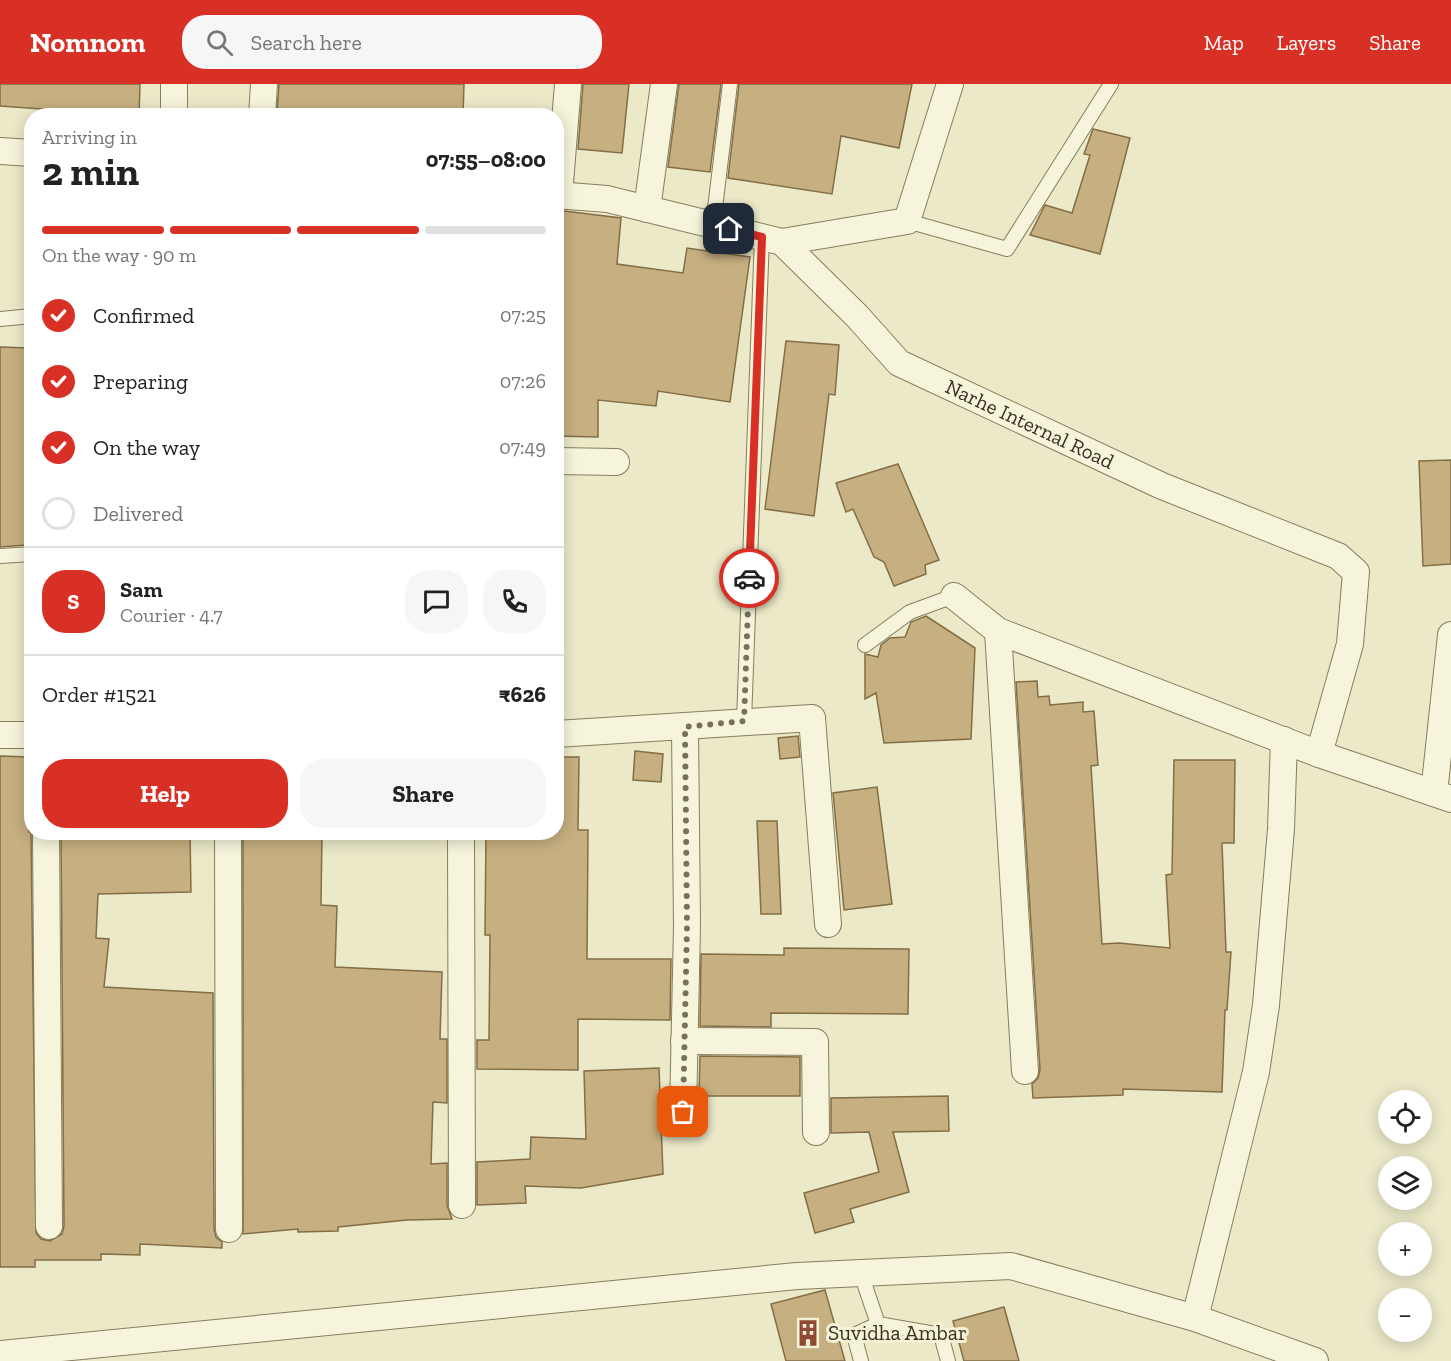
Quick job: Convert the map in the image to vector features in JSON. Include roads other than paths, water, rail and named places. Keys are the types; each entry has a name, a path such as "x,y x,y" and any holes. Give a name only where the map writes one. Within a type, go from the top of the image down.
{"street":[{"path":"174,84 174,108"},
{"path":"262,108 264,84"},
{"path":"564,128 568,84"},
{"path":"647,209 664,84"},
{"path":"564,195 607,199 772,240 907,221 950,84"},
{"path":"0,151 24,152"},
{"name":"Narhe Internal Road","path":"772,240 857,316 899,363 1162,486 1338,556 1356,572 1350,644 1319,754"},
{"path":"564,461 616,462"},
{"path":"954,596 998,631 1319,754 1442,796 1451,635"},
{"path":"998,631 1025,1071"},
{"path":"564,734 812,718 828,924"},
{"path":"683,1112 685,727"},
{"path":"0,735 24,735"},
{"path":"1195,1318 1256,1072 1267,993 1281,829 1284,740"},
{"path":"46,840 49,1226"},
{"path":"228,840 229,1229"},
{"path":"461,840 462,1205"},
{"path":"684,1041 815,1042 816,1132"},
{"path":"0,1354 797,1276 1011,1266 1195,1318 1315,1361"}],"lane":[{"path":"713,225 730,84"},
{"path":"907,221 1007,249 1111,84"},
{"path":"744,721 772,240"},
{"path":"0,319 24,317"},
{"path":"0,556 24,554"},
{"path":"865,645 910,612 954,596"},
{"path":"861,1274 878,1324"},
{"path":"861,1361 854,1335 878,1324 941,1335 948,1361"}],"place":[{"name":"Suvidha Ambar","path":"808,1333"}]}
